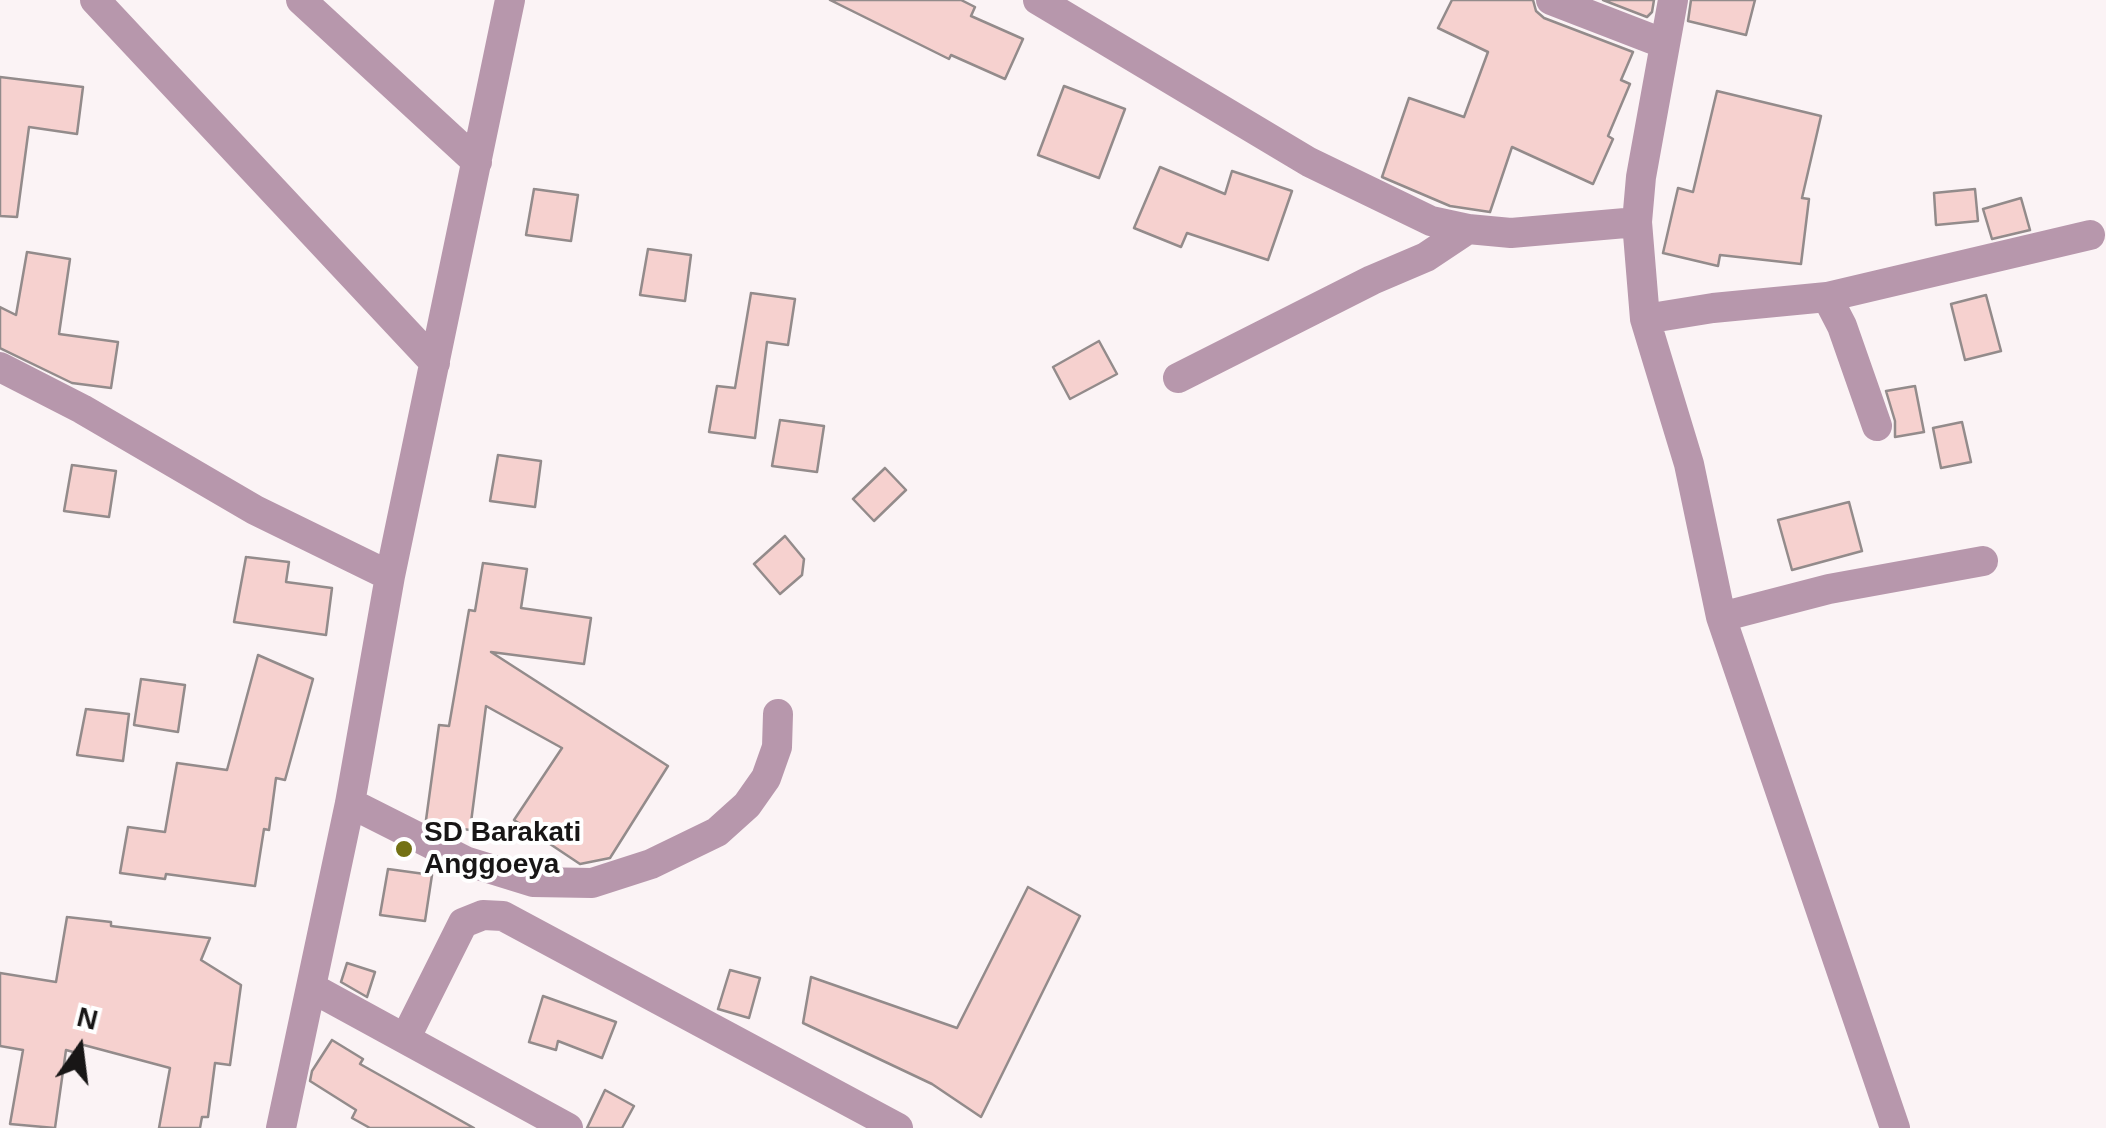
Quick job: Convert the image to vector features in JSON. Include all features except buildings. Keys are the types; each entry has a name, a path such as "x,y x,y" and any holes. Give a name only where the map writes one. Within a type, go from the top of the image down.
{"street":[{"path":"95,0 435,363"},
{"path":"301,0 476,162"},
{"path":"281,1128 350,804 390,576 510,0"},
{"path":"1038,0 1309,162 1430,220 1511,233 1636,222"},
{"path":"1551,0 1665,44"},
{"path":"1673,0 1640,177 1636,222 1645,319 1689,464 1720,617 1895,1128"},
{"path":"1178,378 1372,280 1426,257 1468,229"},
{"path":"1645,319 1827,297 2090,234"},
{"path":"1827,297 1842,326 1877,426"},
{"path":"0,367 82,409 256,510 390,576"},
{"path":"1720,617 1829,589 1984,562"},
{"path":"350,804 465,861 533,882 592,882 651,864 717,832 747,805 766,778 777,746 778,714"},
{"path":"406,1037 463,923 483,915 503,916 898,1128"},
{"path":"312,988 568,1128"}],"place":[{"name":"SD Barakati Anggoeya","path":"404,849"}]}
